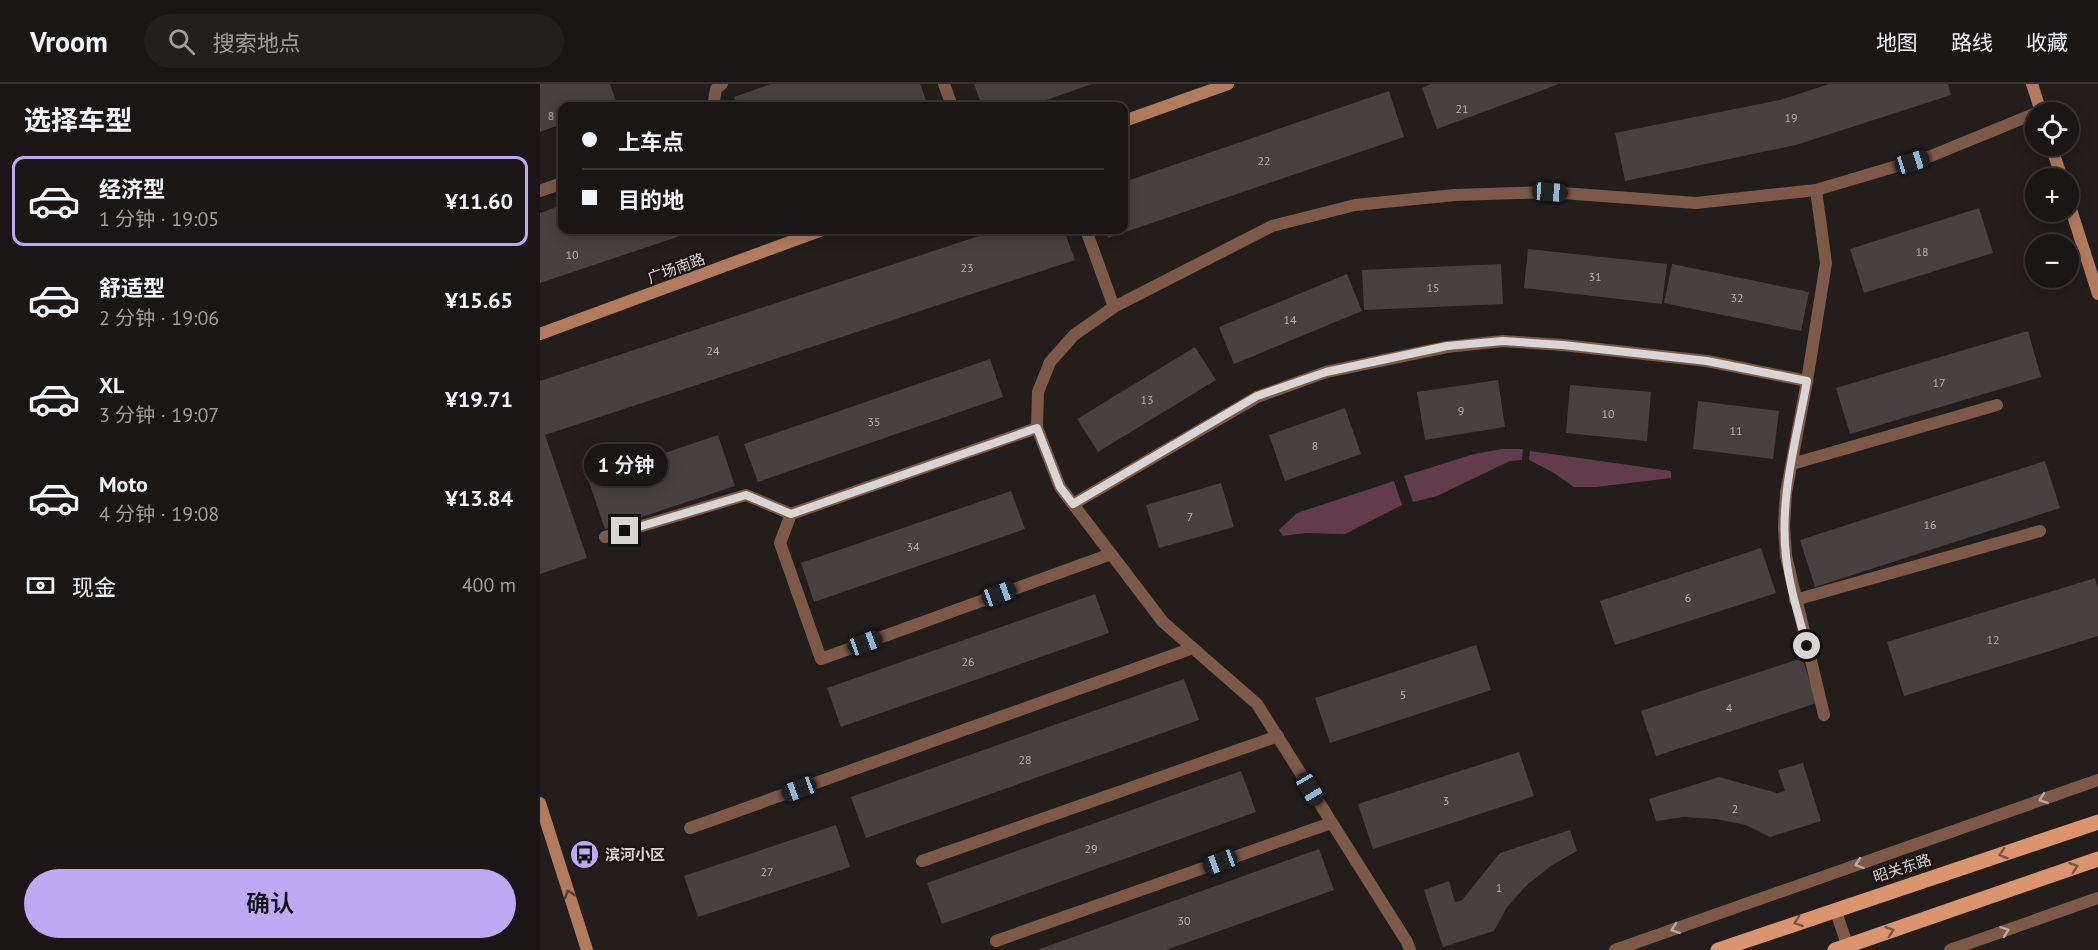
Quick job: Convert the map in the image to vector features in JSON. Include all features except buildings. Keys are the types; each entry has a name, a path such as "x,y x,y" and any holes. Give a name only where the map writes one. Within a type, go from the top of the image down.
{"main road":[{"name":"昭关东路","path":"1718,950 2098,822"},
{"path":"1844,948 2098,859"}],"street":[{"path":"714,102 716,89 722,84"},
{"path":"945,84 950,102"},
{"path":"1128,120 1228,84"},
{"path":"2032,84 2036,102"},
{"path":"1410,950 1257,704 1163,622 1060,487 1037,428 1038,392 1050,362 1074,335 1114,307 1272,226 1355,205 1455,195 1550,192 1696,203 1816,190 1931,156 2025,117"},
{"path":"540,191 558,184"},
{"path":"1816,190 1826,263 1786,493 1784,526 1786,556 1795,600 1824,715"},
{"path":"2075,222 2098,294"},
{"name":"广场南路","path":"540,334 811,234"},
{"path":"1087,234 1114,307"},
{"path":"1073,504 1257,396 1326,372 1447,346 1503,341 1563,345 1707,361 1807,381"},
{"path":"1792,464 1997,405"},
{"path":"605,537 746,495 791,514 1037,428"},
{"path":"791,514 780,543 821,659 1111,554"},
{"path":"1795,600 2040,531"},
{"path":"690,828 1193,648"},
{"path":"922,861 1278,736"},
{"path":"1615,950 2098,780"},
{"path":"540,802 587,950"},
{"path":"996,941 1331,824"},
{"path":"1950,950 2098,898"},
{"path":"1835,909 1844,948"}],"shaded area":[{"path":"1502,449 1523,449 1522,460 1510,461 1437,496 1413,502 1404,476 1474,454"},
{"path":"1530,451 1671,471 1671,478 1596,487 1574,487 1529,460"},
{"path":"1394,481 1402,505 1345,534 1305,533 1283,536 1279,530 1297,513"}],"place":[{"name":"滨河小区","path":"584,854"}],"route":[{"path":"625,531 746,495 791,514 1037,428 1060,487 1073,504 1257,396 1326,372 1447,346 1503,341 1563,345 1707,361 1807,381 1786,493 1784,526 1786,556 1807,646"}]}
